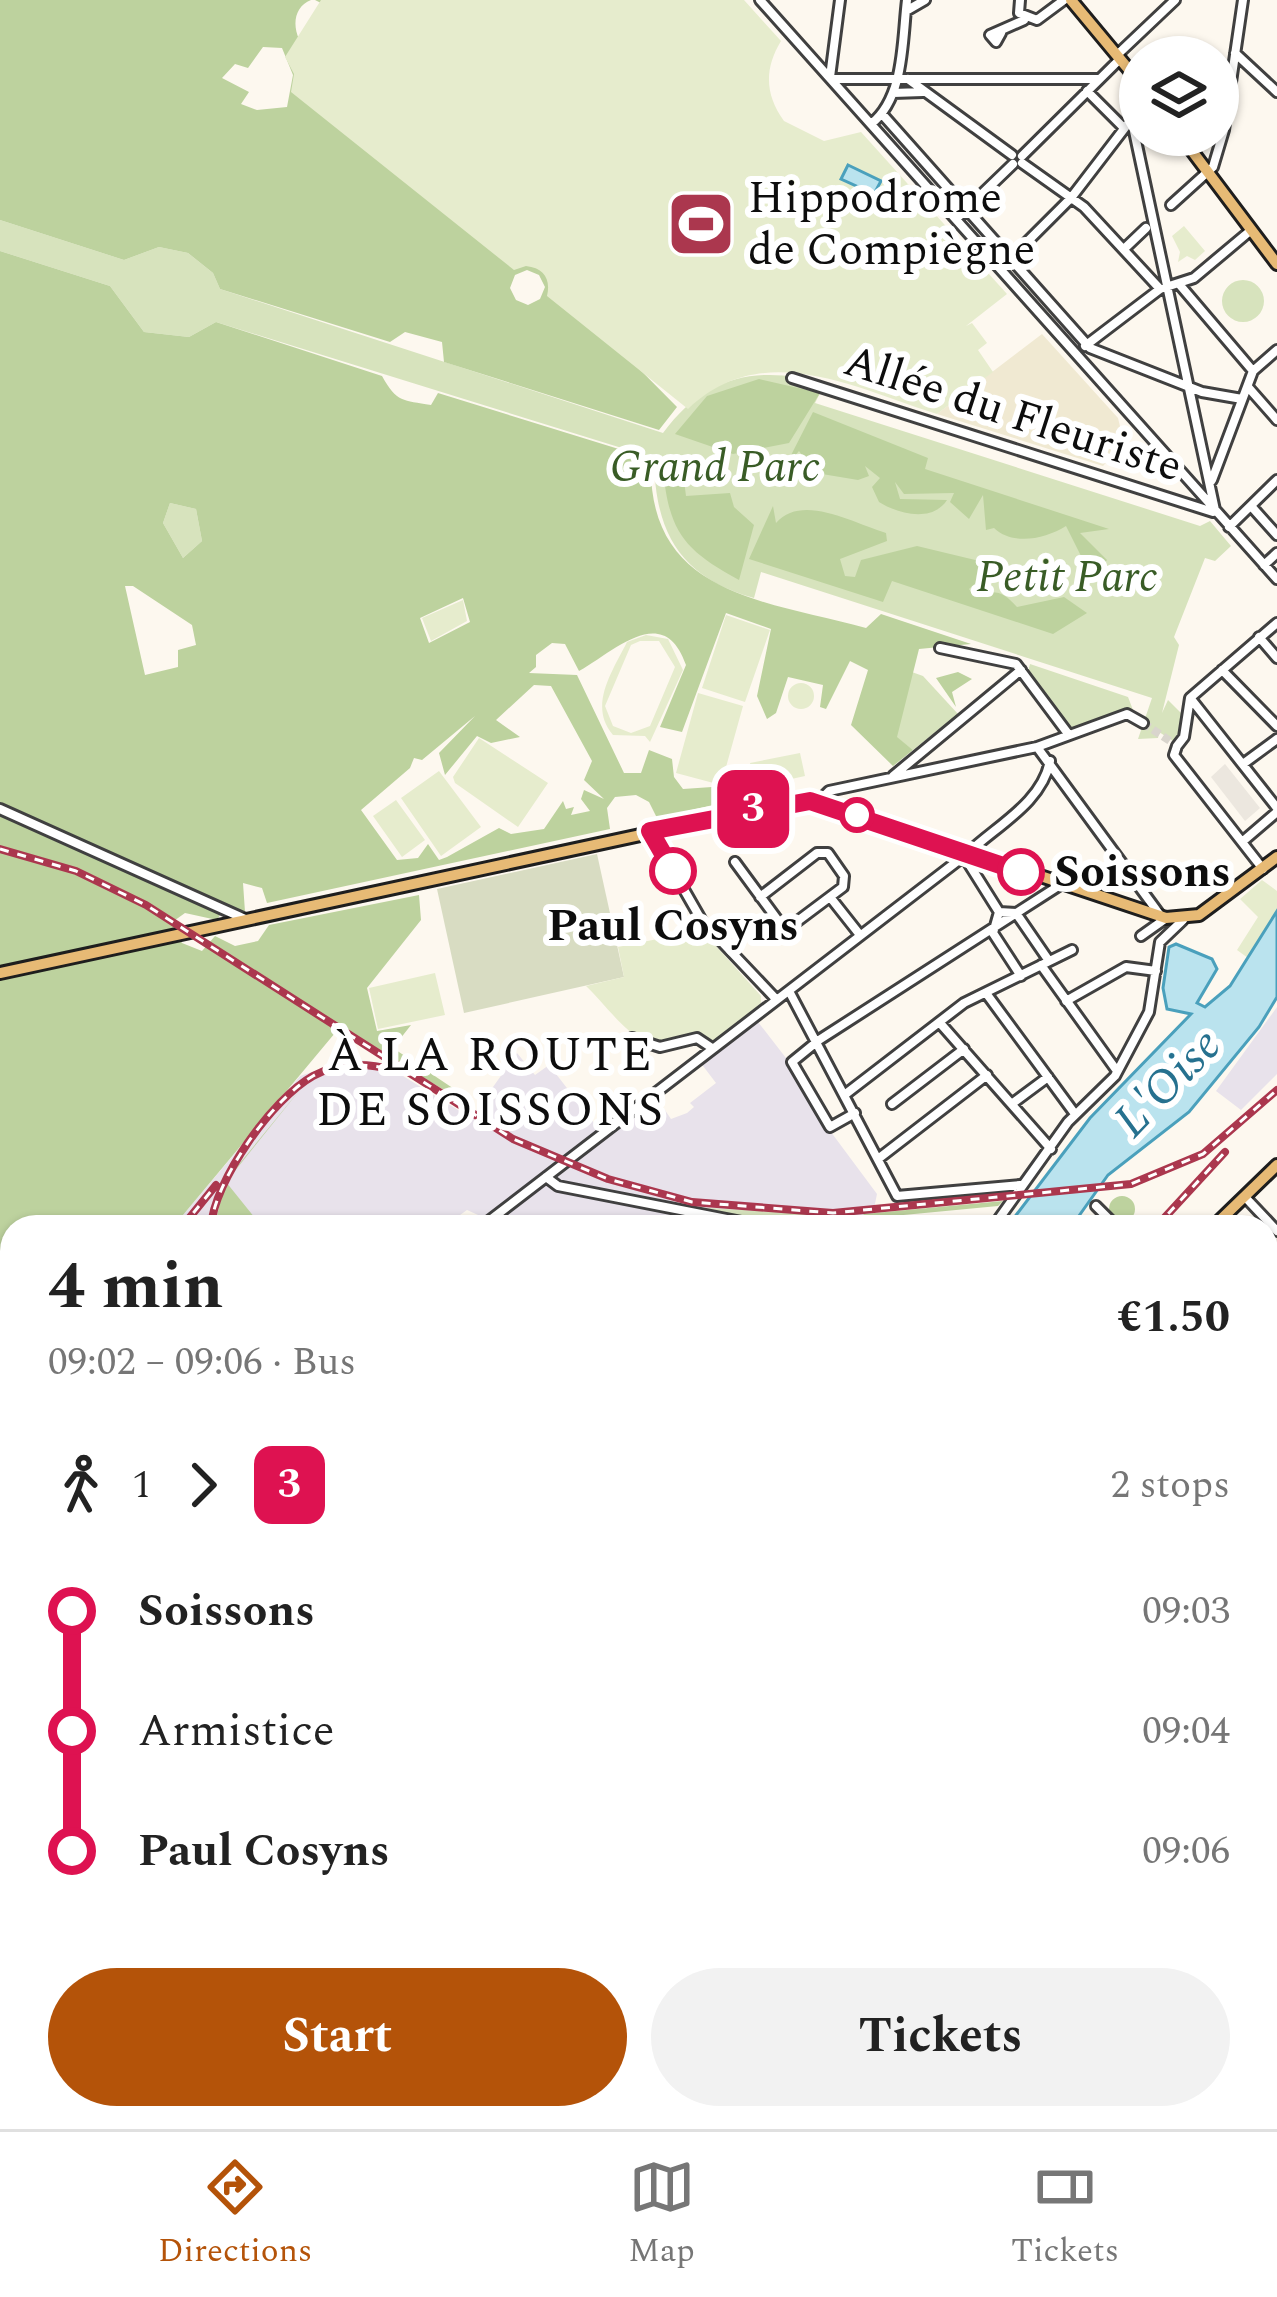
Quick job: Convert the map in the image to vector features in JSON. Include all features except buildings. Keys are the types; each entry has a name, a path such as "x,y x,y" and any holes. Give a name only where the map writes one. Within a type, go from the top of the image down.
{"main road":[{"path":"1068,0 1119,57"},
{"path":"1195,156 1277,264"},
{"path":"0,973 790,802 821,803 1165,921 1208,910 1277,857"},
{"path":"1226,1215 1277,1166"}],"street":[{"path":"760,0 1277,579"},
{"path":"830,79 840,0"},
{"path":"871,124 883,114 902,79 907,5 925,0"},
{"path":"1019,18 1020,0"},
{"path":"1001,32 1019,18 1037,20 1068,0"},
{"path":"1140,36 1175,0"},
{"path":"1238,36 1243,0"},
{"path":"956,219 1119,57"},
{"path":"1239,57 1277,92"},
{"path":"1268,83 1277,76"},
{"path":"830,79 1100,80"},
{"path":"902,79 1071,198 1169,286 1252,371"},
{"path":"1088,91 1119,123"},
{"path":"892,93 924,92"},
{"path":"883,114 1087,345 1190,387 1246,394 1277,420"},
{"path":"1000,269 1071,198 1119,130"},
{"path":"1141,156 1215,512"},
{"path":"1171,205 1208,173 1215,156"},
{"path":"1124,249 1146,228"},
{"path":"1076,354 1250,231"},
{"path":"1211,482 1252,371 1277,350"},
{"name":"Allée du Fleuriste","path":"792,379 1215,512"},
{"path":"1229,527 1277,480"},
{"path":"1251,506 1277,535"},
{"path":"1264,565 1277,554"},
{"path":"1263,868 1174,754 1175,744 1184,737 1190,698 1277,623"},
{"path":"1259,638 1277,658"},
{"path":"940,648 1011,661 1069,735"},
{"path":"890,778 1021,670"},
{"path":"1222,670 1277,726"},
{"path":"1190,698 1277,810 1242,842"},
{"path":"821,803 832,791 1037,747 1127,714 1143,723"},
{"path":"1243,764 1277,739"},
{"path":"1001,1215 1075,1114 1117,1071 1150,1012 1165,921 1037,747"},
{"path":"498,1215 968,853 1025,804 1045,779 1050,761"},
{"path":"0,809 245,920"},
{"path":"650,831 702,921 781,995 819,1040 900,1197 1020,1185"},
{"path":"760,897 823,851 844,876 843,887 775,938"},
{"path":"968,853 967,861 999,912"},
{"path":"735,862 785,930"},
{"path":"855,1113 830,1126 792,1062 1060,885"},
{"path":"830,897 860,935"},
{"path":"999,912 1016,914"},
{"path":"992,929 999,912"},
{"path":"1016,914 1066,1001 1117,1071"},
{"path":"1142,936 1165,921"},
{"path":"992,929 1021,976"},
{"path":"847,1093 986,993 1072,950"},
{"path":"1066,1001 1126,967 1156,971"},
{"path":"986,993 1075,1114"},
{"path":"940,1023 1052,1148"},
{"path":"635,1039 660,1047 697,1038 712,1048"},
{"path":"892,1104 964,1049"},
{"path":"878,1160 987,1075"},
{"path":"1013,1103 1048,1077"},
{"path":"546,1177 558,1186"},
{"path":"536,1186 558,1186 706,1215"},
{"path":"1244,1197 1261,1215"},
{"path":"1096,1206 1105,1215"}],"shaded area":[{"path":"1042,334 1118,418 1124,443 1103,466 937,414"},
{"path":"1225,764 1260,808 1245,821 1211,777"},
{"path":"1277,1007 1277,1074 1241,1110 1216,1091"},
{"path":"755,1018 803,1080 822,1120 877,1194 873,1215 500,1215 498,1210 478,1215 467,1210 460,1215 183,1215 300,1076 351,1059 382,1063 471,1118 517,1053 535,1075 549,1065 602,1133 656,1097 671,1119 687,1113 694,1107 690,1103 716,1083 700,1062"}],"green space":[{"path":"0,0 311,0 296,16 299,39 321,3 315,0 358,0 563,265 573,302 677,407 659,430 444,362 442,342 405,332 390,342 220,289 213,273 188,253 159,247 124,260 0,220","holes":["263,47 282,48 293,75 287,107 257,110 241,104 249,92 222,78 235,64 248,68","527,270 539,275 545,287 540,299 528,305 516,300 510,288 515,275"]},
{"name":"Hippodrome de Compiègne","path":"321,0 744,0 781,41 769,82 784,121 824,141 861,132 1007,294 966,326 972,323 987,343 978,350 993,372 937,414 840,382 777,372 746,376 716,388 688,409 547,296 542,272 526,266 514,270 291,92 294,74 285,57"},
{"name":"Petit Parc","path":"0,220 124,260 159,247 188,253 213,273 220,289 663,433 680,413 715,387 755,376 800,378 825,383 815,403 1200,526 1210,521 1231,546 1215,561 1205,558 1174,637 1179,645 1162,713 1168,700 1185,717 1179,738 1173,741 1159,732 1158,738 1138,739 1152,698 761,572 754,598 707,578 690,564 667,530 654,458 216,322 189,337 144,332 110,286 0,251"},
{"path":"1184,226 1205,251 1195,260 1187,256 1178,262 1180,252 1172,236"},
{"path":"0,251 110,286 144,332 189,337 216,322 382,376 407,401 431,405 438,393 651,459 655,504 668,539 690,565 718,584 788,609 866,628 881,614 971,644 919,649 897,737 913,750 893,766 851,725 868,670 850,661 826,709 820,707 823,685 788,677 776,713 767,719 757,696 771,629 726,613 682,732 660,727 686,665 677,646 665,636 638,636 579,671 565,644 552,643 536,655 536,667 529,673 577,675 624,773 641,773 649,750 672,759 674,777 683,789 741,785 752,796 657,818 649,802 636,795 615,797 607,808 610,829 267,903 262,888 243,883 245,912 204,902 220,915 217,920 185,913 171,923 182,943 202,951 215,936 235,946 258,941 269,925 419,895 421,920 367,988 377,1031 411,1025 393,1048 472,1101 472,1107 340,1027 183,1215 0,1215","holes":["170,503 196,509 202,541 183,558 163,523","125,586 133,586 192,625 196,645 178,650 178,667 145,675","463,598 470,622 429,643 420,618","534,685 551,686 592,761 584,780 604,799 584,790 581,799 590,811 571,815 574,807 566,809 563,801 544,829 511,834 499,828 439,860 428,844 418,858 397,860 361,810 410,768 414,758 422,760 475,716 439,753 445,775 477,736 491,743 520,737 496,720"]},
{"path":"1243,280 1258,286 1264,301 1258,316 1243,322 1228,316 1222,301 1228,286"},
{"path":"759,379 820,393 789,443 733,454 675,434 707,396"},
{"path":"813,412 928,458 925,469 1109,529 1080,533 1107,560 1102,566 1084,562 1066,526 1029,539 986,530 983,495 969,519 950,502 954,493 904,494 895,482 900,499 947,500 925,514 906,513 879,502 872,487 880,478 865,466 869,476 858,480 804,471 807,462 799,451 784,469"},
{"path":"663,469 683,473 686,496 730,493 734,507 754,525 739,580 705,559 683,537 670,509"},
{"path":"170,503 196,509 202,541 183,558 163,523"},
{"path":"773,506 776,523 787,514 814,510 886,533 887,541 840,559 845,576 855,577 861,560 917,546 996,565 969,589 974,596 998,593 1017,607 1064,597 1087,613 1053,634 892,581 883,602 749,559"},
{"path":"463,600 467,621 431,641 422,618"},
{"path":"726,615 770,630 745,702 702,688"},
{"path":"646,635 668,639 683,670 650,742 645,736 613,735 603,712 609,677 627,642","holes":["659,641 675,667 650,726 631,733 613,726 605,706 631,645"]},
{"path":"1030,664 1128,697 1133,710 1069,732 1027,675"},
{"path":"909,671 923,676 958,714 913,750 896,737"},
{"path":"958,672 972,679 952,692 956,707 936,678"},
{"path":"801,683 814,696 801,709 788,696"},
{"path":"698,693 743,706 721,785 676,773"},
{"path":"479,738 548,783 518,827 455,783 453,777"},
{"path":"800,753 805,776 755,787 750,763"},
{"path":"439,771 481,827 441,856 401,798"},
{"path":"396,800 425,840 402,857 373,816"},
{"path":"597,854 624,977 464,1013 437,889"},
{"path":"1262,880 1277,891 1277,911 1248,958 1237,950 1258,917 1240,899"},
{"path":"692,932 708,937 761,996 761,1003 714,1042 696,1037 659,1043 641,1039 586,986 624,977 618,947"},
{"path":"435,973 445,1015 378,1029 369,988"},
{"path":"303,1086 226,1182 253,1215 217,1215 226,1180"},
{"path":"1117,1197 1127,1197 1134,1204 1133,1215 1110,1214 1110,1204"},
{"path":"1003,1201 998,1206 904,1215 864,1214"},
{"path":"675,1206 826,1215 714,1215"}],"water":[{"path":"848,165 881,181 874,194 841,179"},
{"name":"L'Oise","path":"1277,911 1277,997 1259,1027 1189,1112 1108,1175 1080,1215 1016,1215 1090,1118 1191,1014 1167,1009 1163,988 1169,947 1176,944 1212,959 1217,969 1197,1003 1205,1007 1230,986"}],"tunnel":[{"path":"1143,723 1173,743"}],"railway":[{"path":"0,849 76,871 146,905 513,1139 608,1179 692,1202 833,1213 1131,1184 1203,1154 1277,1090"},
{"path":"214,1215 222,1187 248,1143 297,1087 342,1066 394,1070"},
{"path":"1167,1215 1225,1152"},
{"path":"192,1215 216,1185"}],"bus line":[{"name":"3","path":"673,871 650,831 804,801 831,806 1021,872"}],"place":[{"name":"Hippodrome de Compiègne","path":"701,224"},
{"name":"Paul Cosyns","path":"673,871"},
{"name":"Soissons","path":"1021,872"}],"district":[{"name":"À LA ROUTE DE SOISSONS","path":"491,1082"}],"park label":[{"name":"Grand Parc","path":"715,467"}]}
